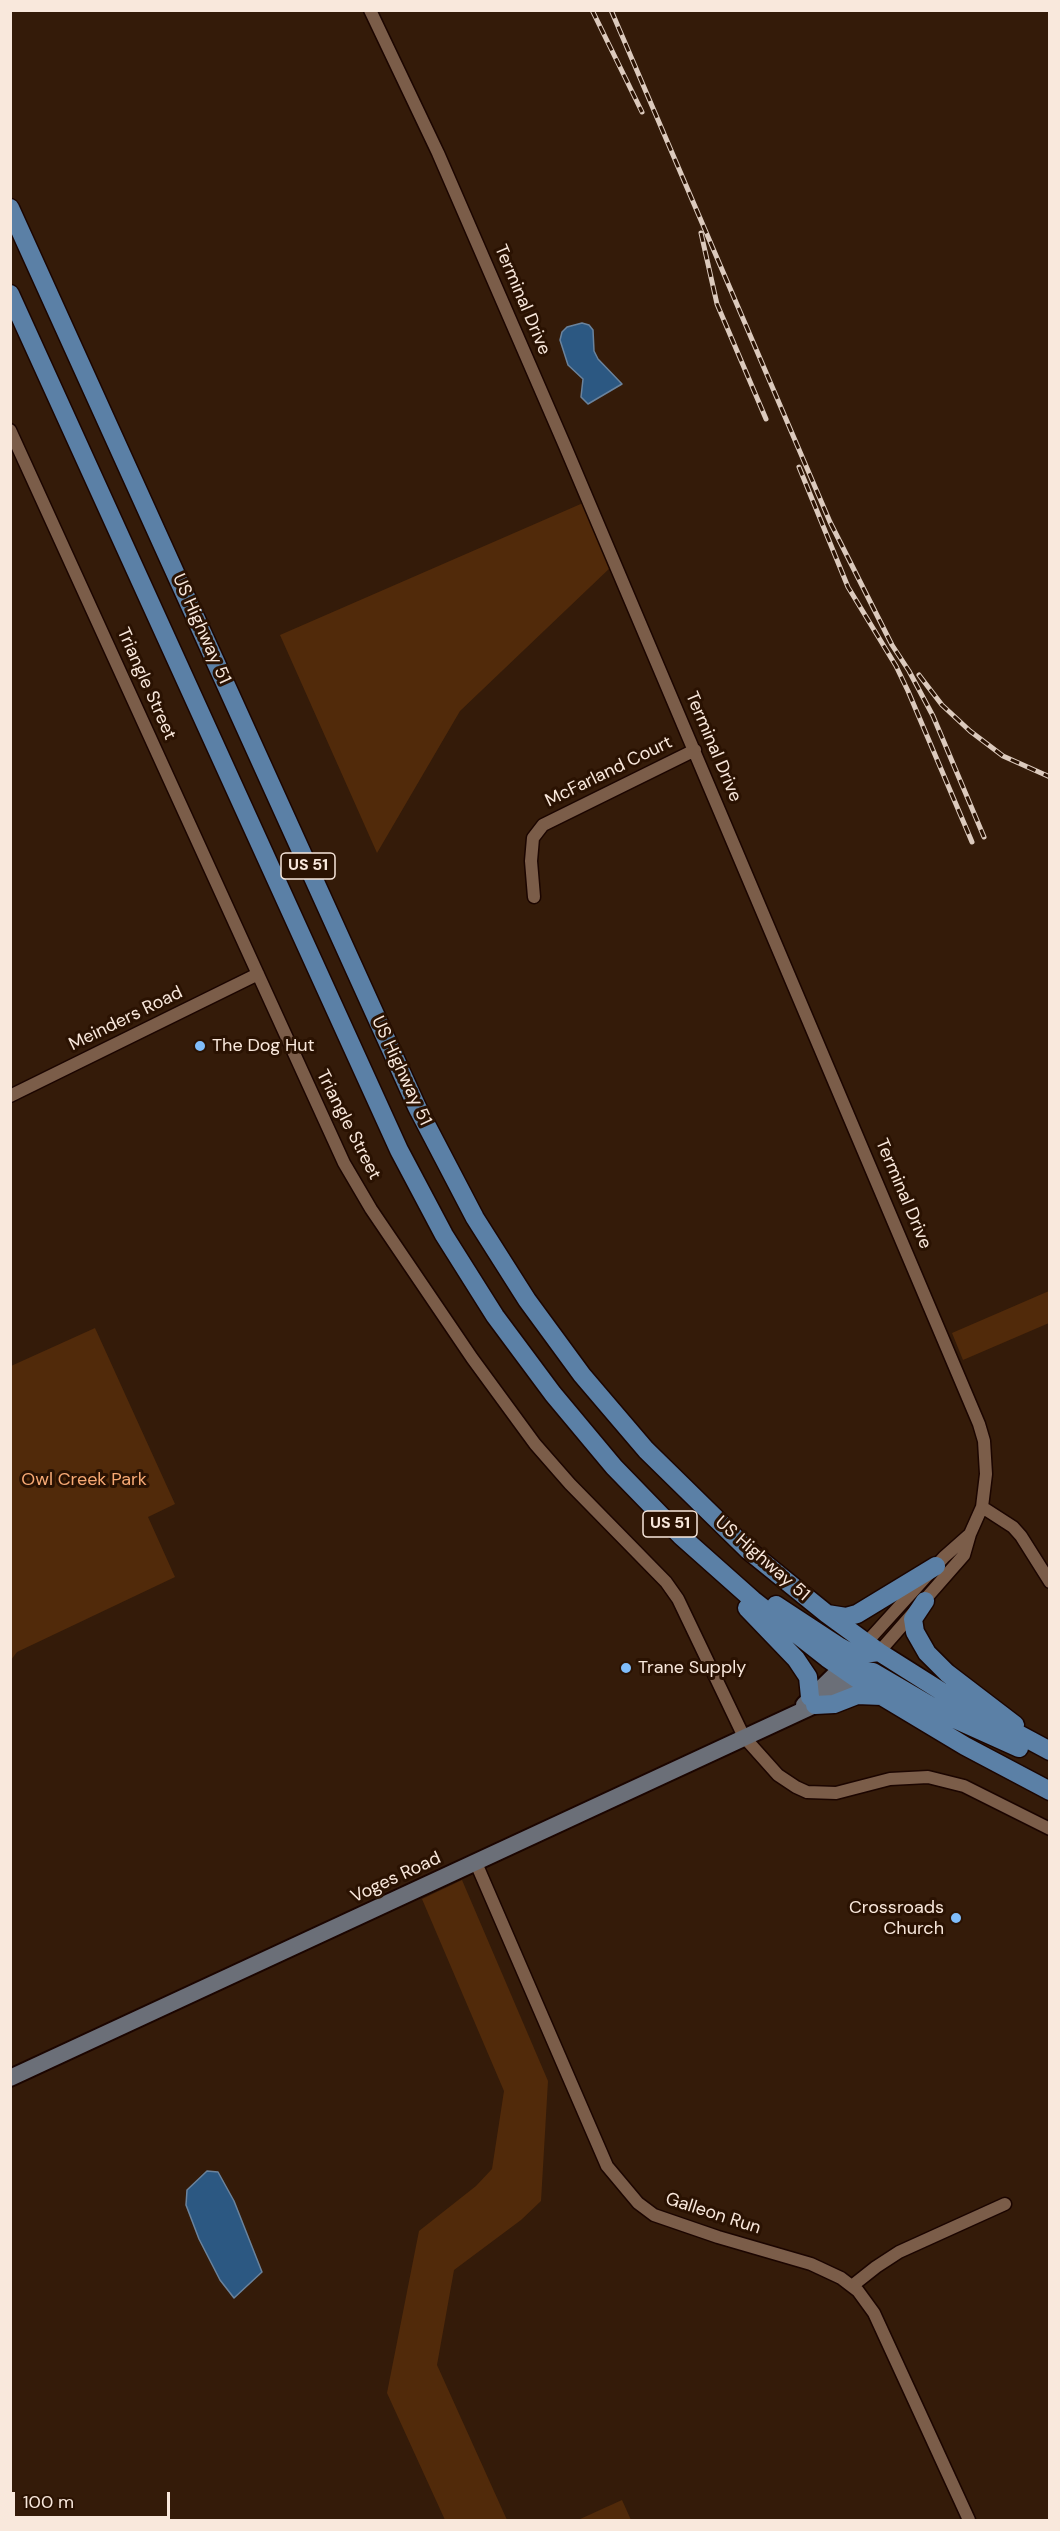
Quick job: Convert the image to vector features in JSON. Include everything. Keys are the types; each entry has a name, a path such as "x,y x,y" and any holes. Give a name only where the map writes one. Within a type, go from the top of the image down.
{"main road":[{"name":"US Highway 51","path":"10,208 417,1107 475,1218 555,1339 646,1450 748,1550 827,1614 860,1661 955,1700 1046,1751"},
{"name":"US Highway 51","path":"10,294 331,1002 421,1193 489,1306 553,1394 614,1467 710,1562"},
{"path":"710,1562 743,1580 807,1627 860,1661"},
{"path":"710,1562 725,1585 796,1659 808,1677 813,1701 834,1704 857,1695 882,1696"},
{"path":"827,1614 846,1617 857,1614 936,1566"},
{"path":"925,1601 913,1619 915,1632 927,1653 947,1673 1002,1713 1046,1751"},
{"name":"US 51","path":"860,1661 882,1696 965,1746 1050,1791"}],"street":[{"name":"Terminal Drive","path":"370,10 465,213 974,1407 984,1442 986,1474 981,1507 964,1555 925,1601 860,1661"},
{"name":"Triangle Street","path":"10,430 258,974 325,1127 372,1209 472,1358 535,1444 585,1500 666,1582 678,1599 744,1737 777,1775 807,1792 836,1792 890,1779 928,1777 964,1786 1050,1829"},
{"name":"McFarland Court","path":"534,897 531,861 533,838 543,825 695,750"},
{"name":"Meinders Road","path":"10,1096 258,974"},
{"path":"981,1507 1013,1527 1050,1582"},
{"name":"Terminal Drive","path":"860,1661 936,1566 970,1534"},
{"name":"Voges Road","path":"10,2078 798,1713 860,1661"},
{"name":"Galleon Run","path":"476,1863 607,2166 638,2203 654,2215 718,2237 811,2264 841,2278 852,2286 874,2313 969,2520"},
{"path":"852,2286 899,2252 1005,2204"}],"green space":[{"path":"583,503 611,567 460,711 377,853 280,635"},
{"path":"1049,1291 1049,1323 963,1360 952,1333"},
{"name":"Owl Creek Park","path":"95,1328 175,1504 148,1517 175,1577 17,1652 11,1660 11,1366"},
{"path":"462,1880 548,2081 541,2201 521,2220 454,2270 437,2365 507,2520 445,2520 387,2393 419,2231 476,2186 492,2169 504,2091 422,1899"},
{"path":"622,2500 631,2520 578,2520"}],"water":[{"path":"582,323 589,325 593,330 594,351 598,359 622,384 588,404 581,397 583,379 568,365 560,340 562,332 567,327"},
{"path":"207,2171 218,2172 234,2201 262,2272 234,2298 220,2280 199,2239 186,2205 187,2190"}],"railway":[{"path":"592,10 642,112"},
{"path":"611,10 830,522 892,645 933,716 984,837"},
{"path":"701,233 717,304 766,419"},
{"path":"799,467 848,587 896,666 972,842"},
{"path":"919,675 942,705 970,731 1003,756 1050,777"}],"place":[{"name":"The Dog Hut","path":"200,1046"},
{"name":"Trane Supply","path":"626,1668"},
{"name":"Crossroads Church","path":"956,1918"}]}
